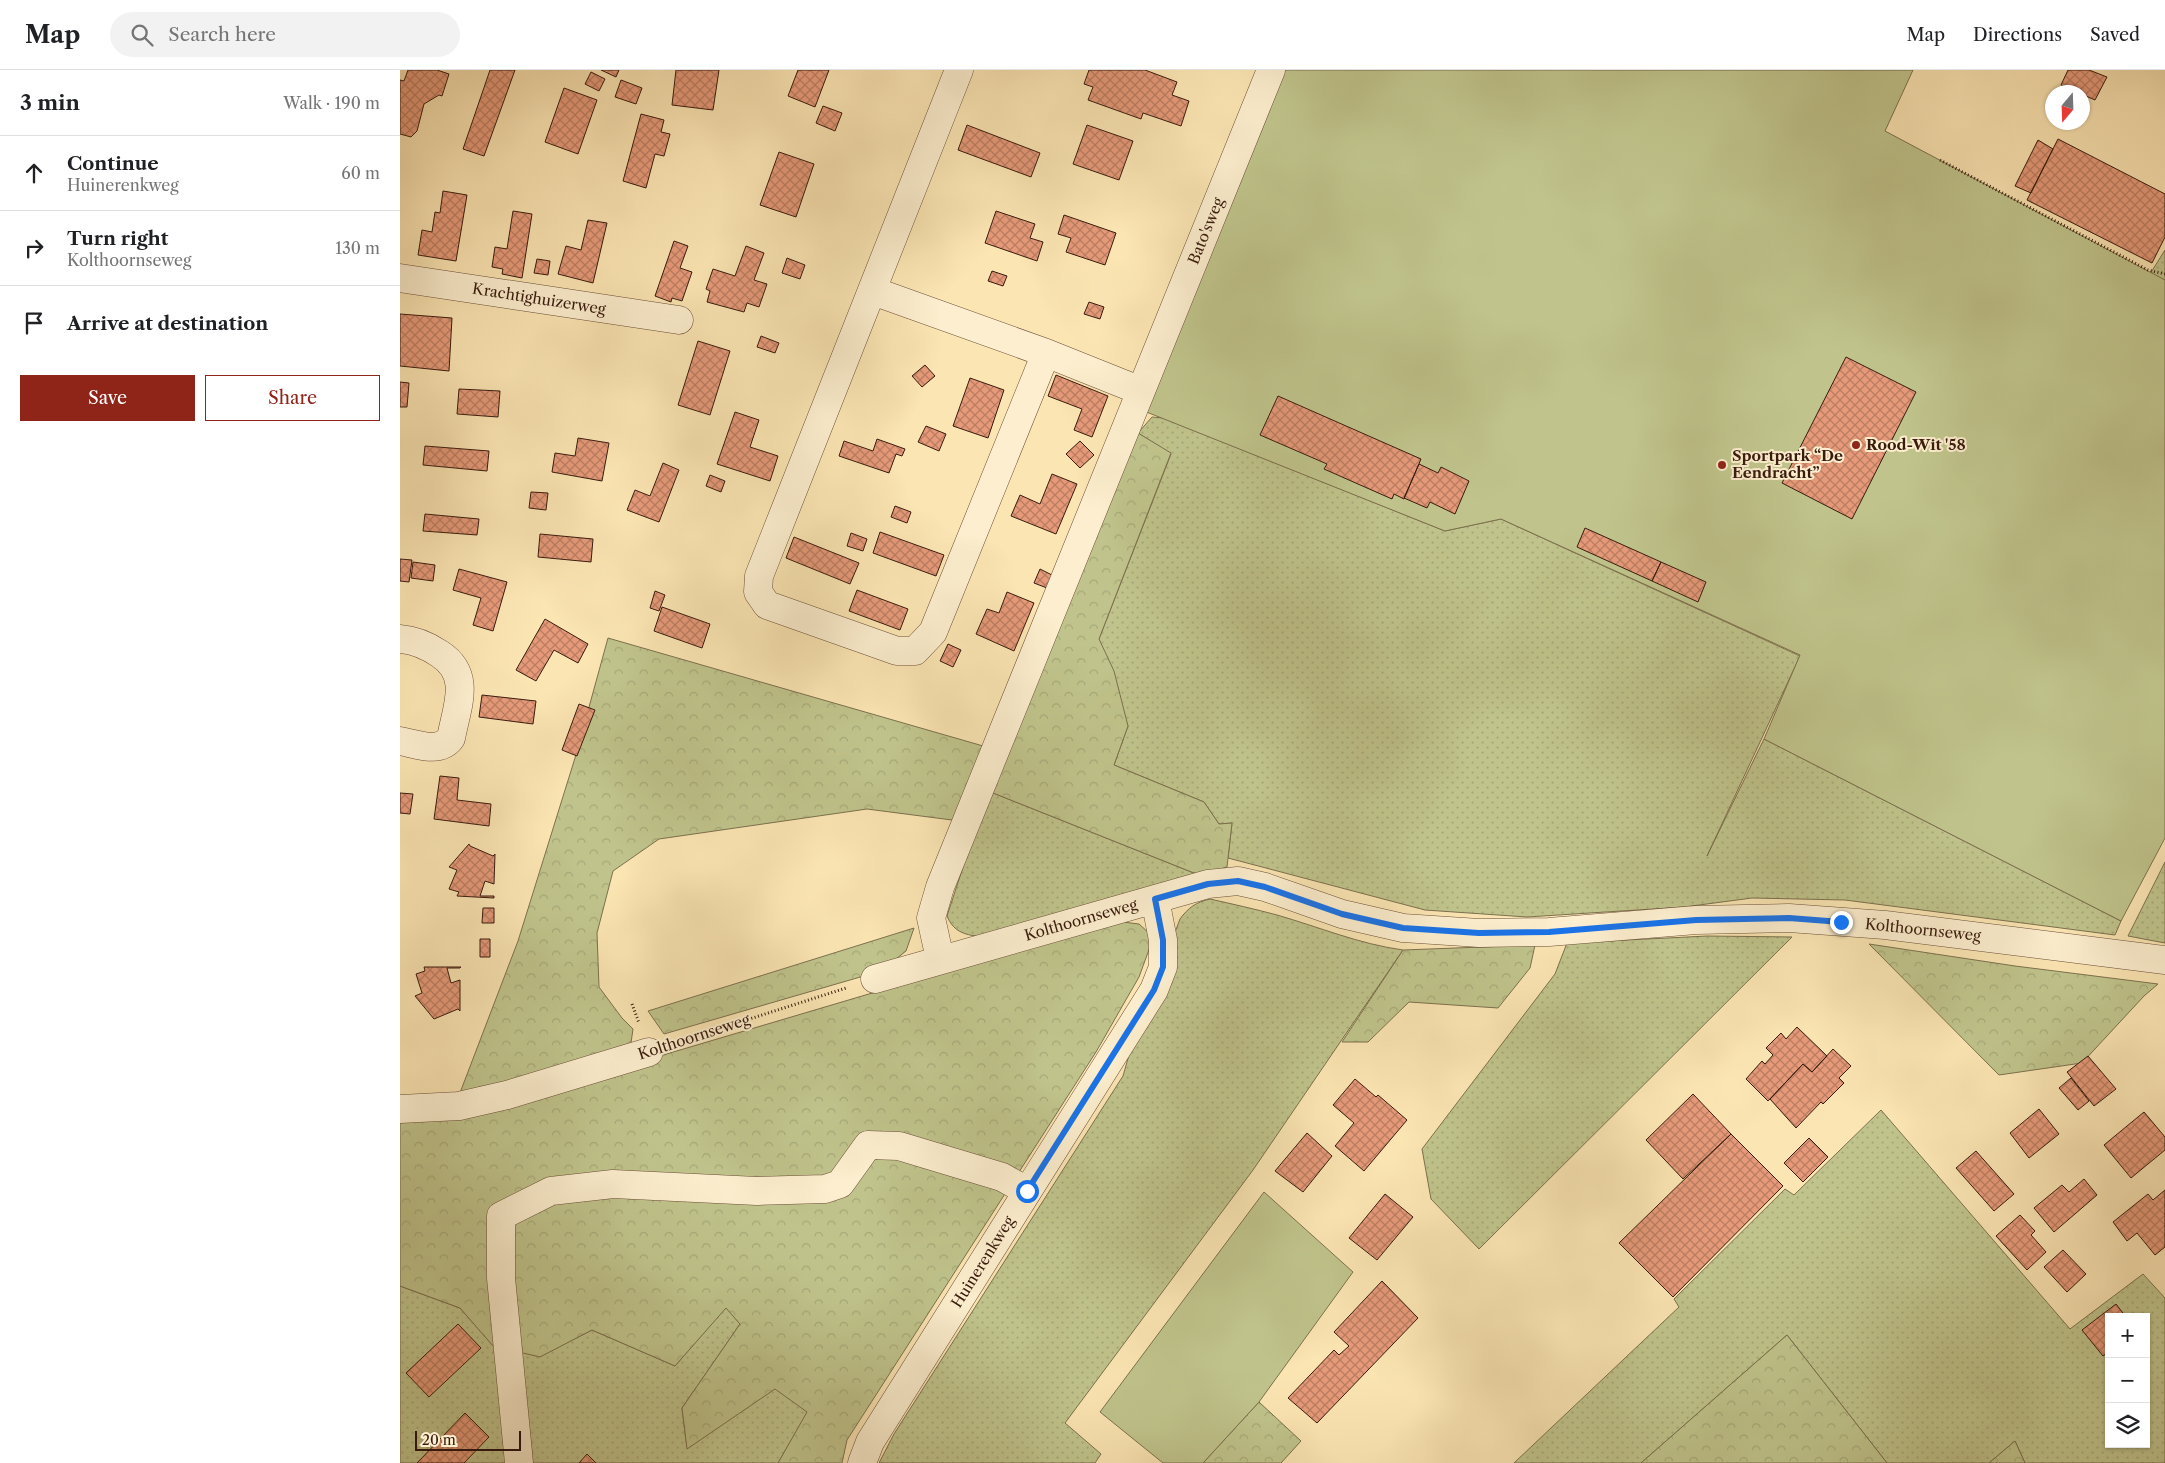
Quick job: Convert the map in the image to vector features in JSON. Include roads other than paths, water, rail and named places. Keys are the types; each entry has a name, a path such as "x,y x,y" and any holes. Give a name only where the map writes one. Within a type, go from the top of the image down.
{"street":[{"path":"959,70 873,292 759,576 758,592 767,605 897,651 916,651 934,632 1046,354"},
{"name":"Bato'sweg","path":"940,960 931,918 940,887 1271,70"},
{"name":"Krachtighuizerweg","path":"400,278 679,320"},
{"path":"873,292 1046,354 1141,391"},
{"path":"400,639 430,647 451,661 458,674 460,693 451,738 446,744 434,747 400,741"},
{"name":"Kolthoornseweg","path":"875,979 1208,884 1238,881 1265,887 1342,914 1403,928 1479,933 1540,932 1696,920 1789,918 1884,925 2165,960"},
{"name":"Huinerenkweg","path":"862,1463 870,1442 1154,990 1163,967 1163,940 1155,899"},
{"name":"Kolthoornseweg","path":"400,1109 459,1106 507,1095 649,1052"},
{"path":"519,1463 502,1278 501,1216 551,1191 613,1184 757,1191 825,1189 840,1184 868,1145 899,1146 1002,1177 1027,1191"}],"place":[{"name":"Rood-Wit '58","path":"1856,445"},
{"name":"Sportpark “De Eendracht”","path":"1722,465"}]}
